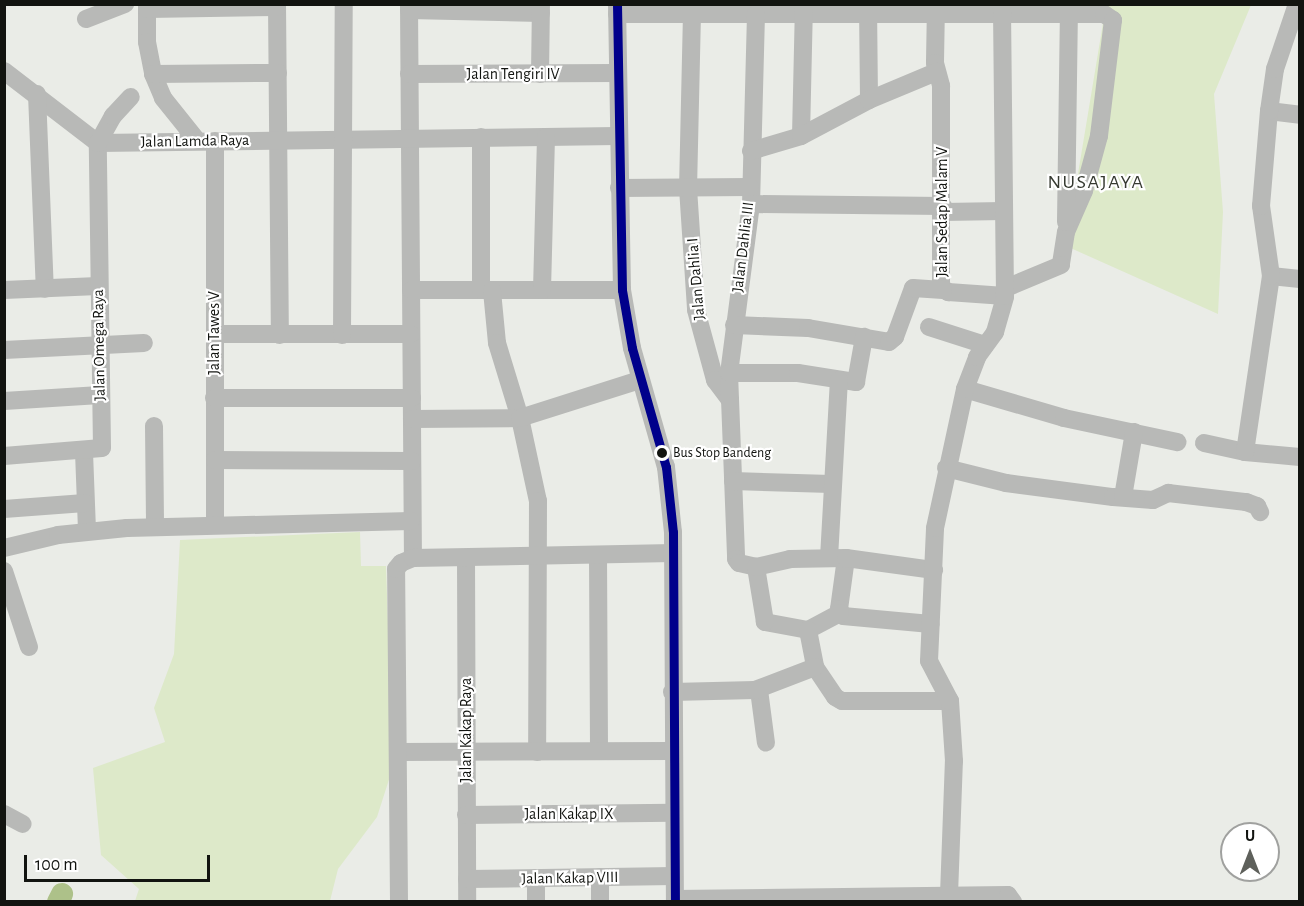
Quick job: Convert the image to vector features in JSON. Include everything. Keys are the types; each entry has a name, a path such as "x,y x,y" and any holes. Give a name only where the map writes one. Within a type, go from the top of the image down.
{"street":[{"path":"86,20 125,4"},
{"path":"342,335 344,4"},
{"path":"1245,452 1271,276 1261,206 1269,111 1275,69 1297,4"},
{"path":"196,139 163,98 153,74 147,42 147,7 277,6 280,335"},
{"path":"413,558 409,8 541,9 540,74"},
{"path":"868,8 869,100"},
{"path":"1011,898 949,895 886,899 675,900 672,750 673,553 666,467 640,380 622,290 617,136 617,9 756,14 804,9 1070,9 1104,14 1113,20 1113,39 1098,136 1084,191 1066,232"},
{"path":"801,136 804,9"},
{"name":"Jalan Sedap Malam V","path":"937,9 936,72 941,86 943,290 1006,292"},
{"path":"949,895 954,761 950,701 947,689 929,661 937,508 965,389 985,345 994,332 1006,292 1002,9"},
{"path":"1006,292 1061,265 1066,232 1070,9"},
{"name":"Jalan Dahlia I","path":"692,13 688,188 696,310 715,380 730,400"},
{"name":"Jalan Dahlia III","path":"756,14 750,196 729,373 736,559 739,563 756,567"},
{"path":"4,71 37,94 98,143 113,116 131,97"},
{"path":"751,151 801,136 869,100 936,72"},
{"path":"153,74 278,73"},
{"name":"Jalan Tengiri IV","path":"409,74 616,73"},
{"path":"37,94 45,288"},
{"path":"1269,111 1299,115"},
{"name":"Jalan Lamda Raya","path":"98,143 196,139 214,141 617,136"},
{"path":"481,137 486,291 497,343 520,418 538,501 537,752"},
{"path":"542,290 546,137"},
{"name":"Jalan Tawes V","path":"214,141 215,525"},
{"name":"Jalan Omega Raya","path":"84,452 102,448 98,343 98,143"},
{"path":"618,188 688,188 750,196 1004,211"},
{"path":"1271,276 1299,279"},
{"path":"4,290 98,286"},
{"path":"734,325 808,328 892,341 913,288 943,290"},
{"path":"411,290 622,290"},
{"path":"928,327 985,345"},
{"path":"214,334 411,334"},
{"path":"729,373 798,373 856,382 864,337"},
{"path":"4,350 98,343 144,343"},
{"path":"412,419 520,418 640,380"},
{"path":"839,380 831,484 838,558 840,613"},
{"path":"965,389 1064,418 1177,442"},
{"path":"4,401 100,395"},
{"path":"214,398 412,398"},
{"path":"154,426 155,527"},
{"path":"1123,498 1134,432"},
{"path":"1204,443 1245,452 1299,457"},
{"path":"4,456 84,452 87,531"},
{"path":"215,460 412,461"},
{"path":"946,468 1006,483 1123,498 1153,500 1168,493 1246,502 1257,506 1260,512"},
{"path":"733,481 831,484"},
{"path":"4,509 85,503"},
{"path":"4,548 87,531 215,525 411,521"},
{"path":"399,902 400,752 396,569 413,558 538,558 673,553"},
{"path":"598,555 599,751"},
{"name":"Jalan Kakap Raya","path":"466,558 467,902"},
{"path":"840,613 808,630 765,622 756,567 790,559 838,558 934,570"},
{"path":"4,571 29,647"},
{"path":"840,613 843,616 931,624"},
{"path":"808,630 815,667 831,693 842,701 950,701"},
{"path":"672,692 759,690 815,667"},
{"path":"759,690 765,743"},
{"path":"400,752 672,750"},
{"name":"Jalan Kakap IX","path":"466,815 673,813"},
{"path":"4,814 23,824"},
{"name":"Jalan Kakap VIII","path":"467,879 674,876"},
{"path":"600,877 600,902"},
{"path":"536,878 536,902"}],"green space":[{"path":"1106,5 1251,5 1214,94 1223,212 1218,314 1066,246"},
{"path":"360,532 361,566 386,566 393,767 377,817 338,869 330,901 135,901 139,889 101,855 93,768 165,742 154,708 174,654 180,540"}],"waterway":[{"path":"58,902 62,894"}],"transit line":[{"path":"617,4 622,290 632,348 666,467 673,532 675,902"}],"place":[{"name":"Bus Stop Bandeng","path":"662,453"}],"district":[{"name":"NUSAJAYA","path":"1096,182"}]}
